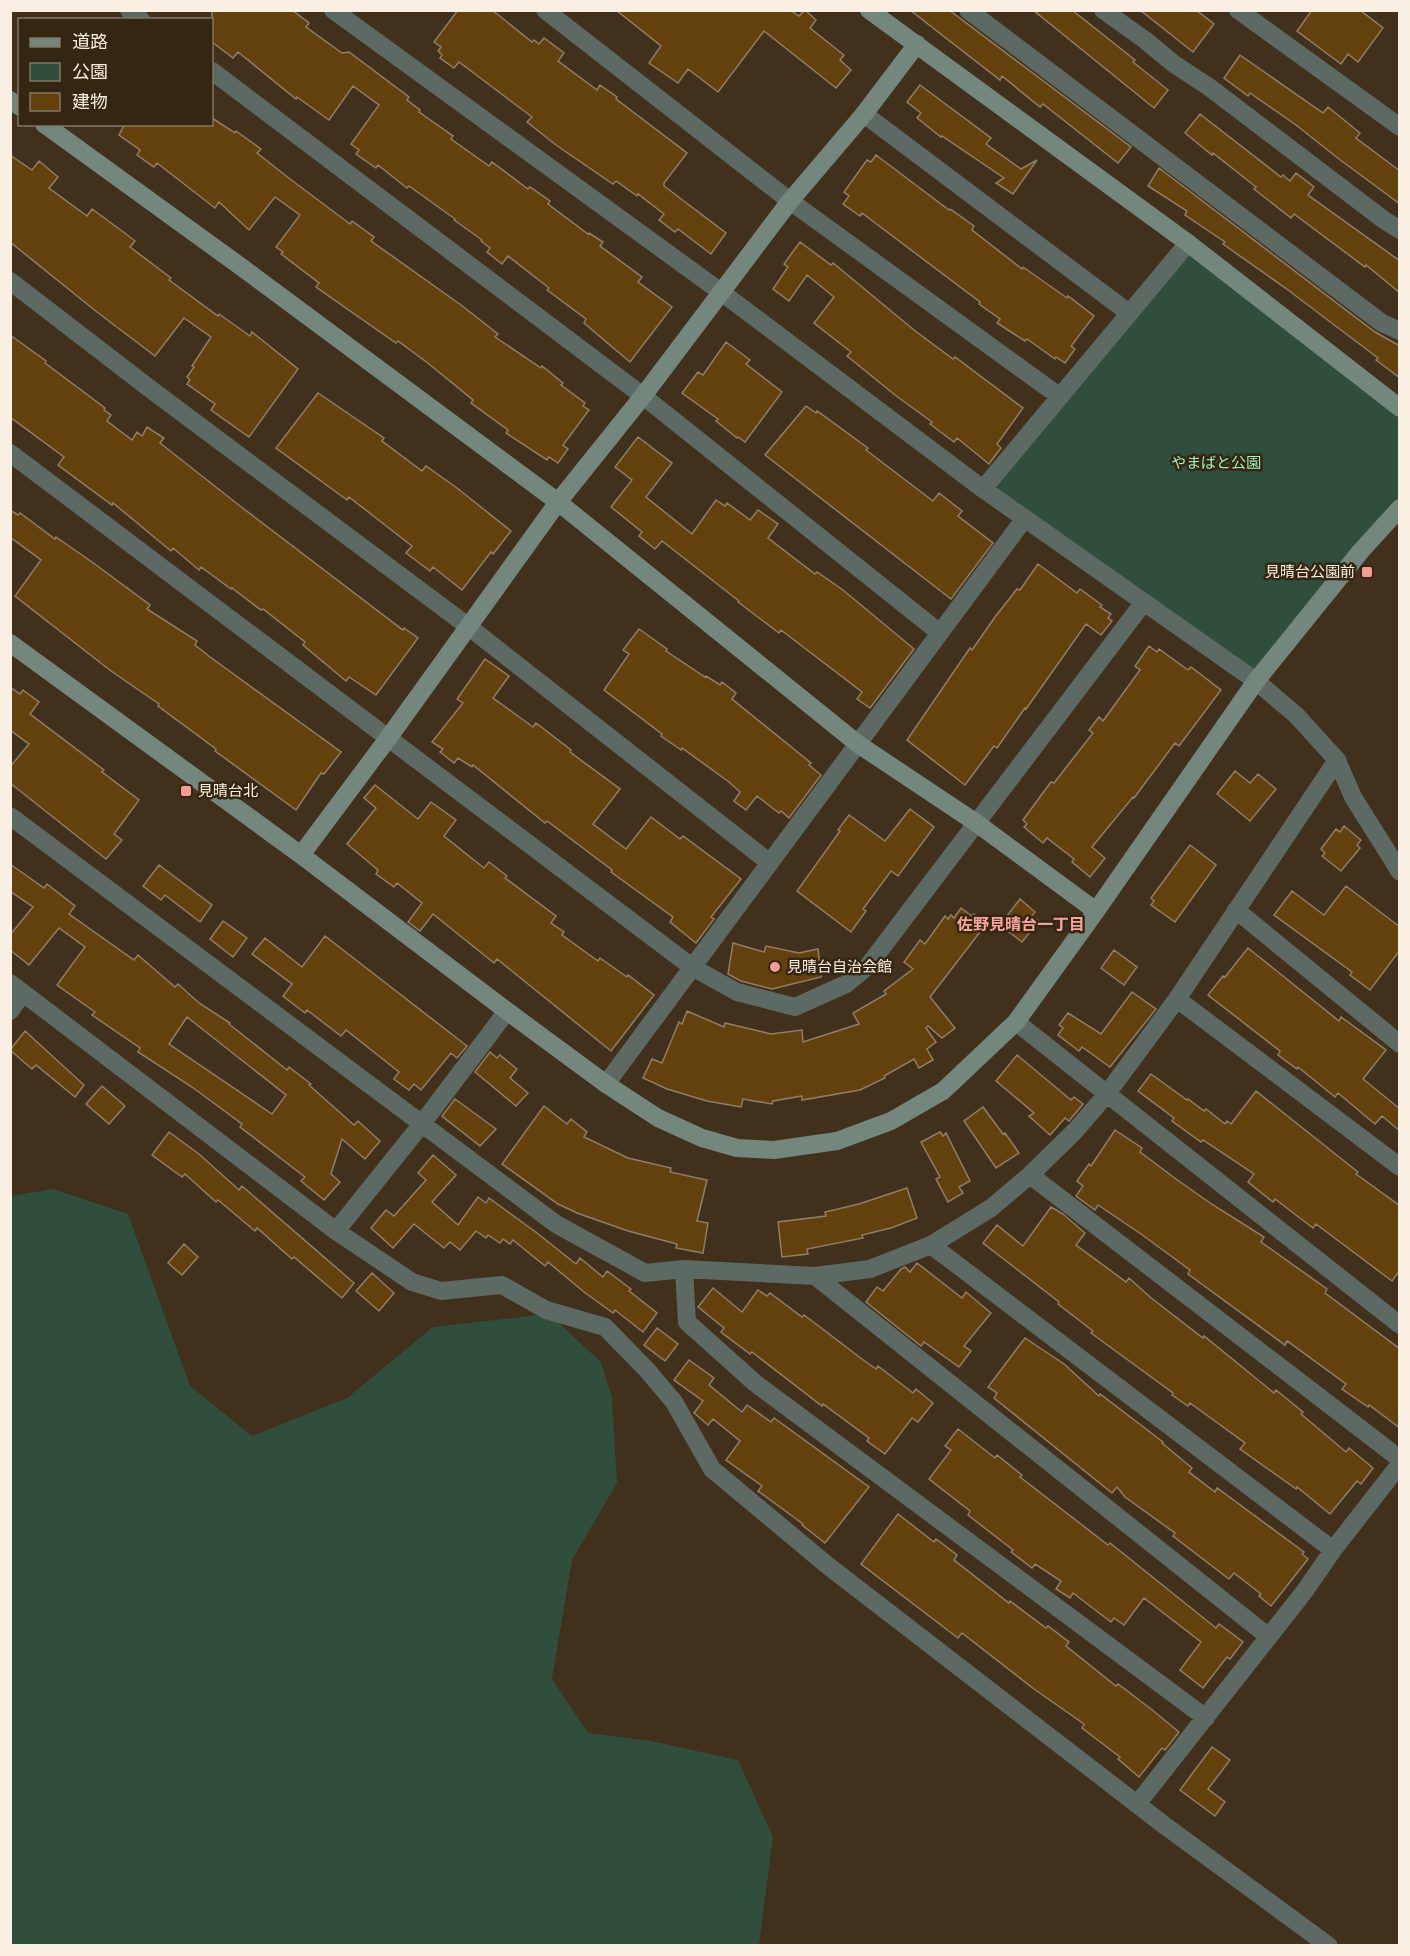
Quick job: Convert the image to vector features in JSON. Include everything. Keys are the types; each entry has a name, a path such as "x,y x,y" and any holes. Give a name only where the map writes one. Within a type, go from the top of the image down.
{"street":[{"path":"333,10 721,292 983,489 1256,681 1297,716 1337,760 1353,797 1400,872"},
{"path":"545,10 790,201 1059,396"},
{"path":"869,10 1188,243 1400,408"},
{"path":"968,10 1382,323 1400,331"},
{"path":"1103,10 1400,230"},
{"path":"1238,10 1258,16 1400,127"},
{"path":"301,855 558,502 643,396 790,201 864,114 917,44"},
{"path":"213,72 643,396 940,633"},
{"path":"864,114 1129,313"},
{"path":"47,126 558,502 858,744 975,822 1096,911"},
{"path":"983,489 1188,243"},
{"path":"10,281 469,627 770,863"},
{"path":"10,453 692,967 737,992 795,1007 846,984 868,966 1143,602"},
{"path":"10,643 301,855 606,1084 658,1118 702,1138 737,1148 774,1150 837,1141 891,1121 943,1091 1016,1022 1256,681 1360,552 1400,508"},
{"path":"606,1084 1025,519"},
{"path":"10,816 556,1224 645,1273 684,1269 814,1276 870,1269 931,1245 991,1208 1030,1175 1075,1131 1106,1095 1177,999 1337,760"},
{"path":"1236,910 1400,1044"},
{"path":"10,1011 17,988 336,1231 412,1282 441,1290 502,1285 546,1310 605,1327 674,1402 712,1469 826,1565 1329,1946"},
{"path":"1177,999 1400,1167"},
{"path":"336,1231 421,1125 507,1011"},
{"path":"1016,1022 1400,1325"},
{"path":"1030,1175 1400,1459"},
{"path":"931,1245 1333,1550"},
{"path":"684,1269 687,1322 755,1383 1206,1718"},
{"path":"814,1276 1269,1637"},
{"path":"1138,1803 1269,1637 1400,1464"}],"green space":[{"name":"やまばと公園","path":"1188,243 1399,408 1399,508 1256,681 983,489"},
{"path":"53,1189 128,1214 190,1386 252,1436 347,1398 433,1327 549,1314 601,1362 612,1398 617,1483 572,1560 552,1679 588,1733 651,1741 738,1760 773,1837 759,1945 11,1946 11,1196"}],"building":[{"path":"212,10 292,10 309,23 306,27 342,53 349,52 409,97 407,100 420,110 419,112 453,136 451,139 489,166 492,162 528,189 530,187 550,201 548,204 588,234 603,242 600,246 642,277 638,282 672,307 630,362 584,323 586,319 547,290 549,288 508,256 502,264 487,252 490,248 482,240 455,219 409,186 407,188 378,165 376,168 356,154 359,150 351,144 379,105 353,86 329,120 297,97 296,99 238,52 233,58 213,43"},
{"path":"458,10 492,10 532,42 534,40 539,44 544,38 564,53 558,61 597,90 600,85 617,97 616,99 687,153 664,186 726,233 711,254 678,229 675,232 659,220 664,214 638,194 637,196 616,181 613,184 556,145 527,122 532,117 459,62 454,68 440,58 442,55 438,51 441,47 434,42"},
{"path":"616,10 790,10 799,16 805,10 816,20 810,28 844,55 840,60 851,70 836,88 764,31 718,92 688,69 678,83 649,63 661,46"},
{"path":"910,10 949,10 1131,147 1118,163 1043,104 1040,107 1002,76 1000,80"},
{"path":"1033,10 1072,10 1135,60 1133,62 1168,90 1154,108"},
{"path":"1140,10 1196,10 1214,24 1193,52"},
{"path":"1312,10 1360,10 1383,28 1358,62 1348,54 1341,64 1297,31"},
{"path":"1240,55 1323,113 1328,107 1360,133 1356,138 1400,171 1400,204 1296,125 1250,93 1248,96 1224,78"},
{"path":"920,85 991,138 986,144 1021,169 1037,160 1013,194 996,183 1004,178 941,137 917,118 921,113 907,102"},
{"path":"1200,114 1281,177 1283,175 1290,181 1296,173 1314,187 1308,195 1400,261 1400,293 1366,265 1365,267 1294,214 1291,218 1254,189 1256,187 1185,133"},
{"path":"213,119 235,133 236,131 261,149 257,153 290,179 350,224 352,221 374,237 371,241 461,305 498,334 495,337 541,368 542,366 563,383 561,385 585,403 583,406 589,410 563,445 568,449 558,463 549,457 547,460 506,433 508,430 471,403 473,400 429,364 316,287 319,283 281,254 283,252 276,247 300,215 275,197 249,230 219,202 215,208 157,163 154,167 137,155 140,150 119,135 124,126 213,126"},
{"path":"10,155 32,170 39,161 58,177 49,188 87,216 92,209 135,241 130,247 171,278 169,280 218,316 219,314 250,336 252,332 298,369 249,437 211,410 215,404 187,384 190,380 187,377 194,367 192,366 211,337 184,318 155,356 10,242"},
{"path":"876,155 974,226 972,230 1022,269 1023,267 1067,298 1068,296 1094,316 1071,346 1075,349 1065,363 997,323 1000,319 979,304 980,302 862,213 860,216 843,204 849,196 844,192 867,160 871,162"},
{"path":"1159,168 1375,332 1400,346 1400,378 1376,360 1378,358 1223,244 1225,242 1185,215 1187,211 1148,186"},
{"path":"800,242 831,265 833,263 914,330 953,359 955,357 1023,408 997,444 1001,448 989,464 957,438 954,442 930,424 932,422 847,356 851,352 814,323 834,297 807,275 789,301 773,289 788,267 784,264"},
{"path":"10,335 105,408 104,410 111,415 107,421 132,440 137,432 142,436 147,427 164,438 160,443 240,506 403,630 404,628 418,638 376,695 349,677 346,681 303,645 305,642 263,609 261,610 201,567 199,570 173,548 171,551 113,503 112,505 58,465 64,457 10,417"},
{"path":"726,342 750,360 746,364 782,392 745,442 682,393 698,372 703,375"},
{"path":"318,393 384,438 382,441 422,471 426,466 457,488 511,531 493,554 491,552 462,590 433,567 430,571 406,553 412,546 349,497 347,500 276,448"},
{"path":"806,406 816,413 817,411 868,448 866,450 933,501 939,493 962,511 958,516 993,543 951,599 765,455"},
{"path":"638,437 672,463 646,497 692,534 716,500 725,506 727,503 750,520 758,510 778,524 768,538 815,574 817,572 843,590 914,649 870,708 857,699 862,692 781,630 779,633 662,541 655,549 639,536 642,532 611,507 632,480 615,467"},
{"path":"10,510 18,515 20,513 55,539 56,537 92,562 150,605 147,609 197,641 195,645 210,657 341,752 324,774 321,773 296,810 215,751 216,749 158,706 159,704 111,671 15,596 41,560 10,537"},
{"path":"1038,564 1077,593 1080,589 1102,605 1100,607 1111,614 1108,618 1112,621 1101,635 1086,624 997,748 994,746 965,785 907,740 970,648 972,650 995,617 1017,589 1020,590"},
{"path":"639,629 667,649 666,651 705,677 720,685 722,682 736,693 732,699 811,763 809,765 821,775 789,818 757,796 746,810 734,801 740,792 729,782 682,748 681,750 661,736 662,734 604,690 629,654 623,650"},
{"path":"1149,646 1157,652 1159,649 1188,670 1191,667 1221,690 1179,746 1175,743 1134,798 1092,847 1105,858 1090,877 1072,862 1074,859 1047,838 1043,843 1024,827 1027,824 1023,820 1051,782 1054,783 1093,733 1089,730 1099,717 1103,721 1140,670 1135,666"},
{"path":"485,659 509,676 493,698 533,727 536,723 620,789 593,824 626,849 651,817 680,839 683,836 741,879 711,917 714,919 696,943 670,922 673,917 611,872 612,870 547,821 545,823 473,765 472,767 458,758 454,763 440,752 443,749 432,742 463,703 457,699"},
{"path":"10,687 20,694 23,690 39,702 30,714 104,770 102,772 139,800 114,834 122,840 106,859 10,783 10,767 29,744 10,730"},
{"path":"1235,771 1250,783 1258,774 1276,789 1250,821 1217,794"},
{"path":"375,785 418,819 431,802 456,820 444,836 484,868 489,862 507,876 505,878 556,916 551,923 564,932 562,935 598,961 600,958 627,977 628,975 654,995 611,1051 497,959 494,963 433,914 420,931 408,922 422,903 397,883 394,887 376,874 378,870 347,844 376,808 364,798"},
{"path":"910,809 934,827 898,876 891,871 863,909 866,911 851,932 797,891 849,815 885,841"},
{"path":"1344,826 1361,840 1357,845 1360,848 1341,871 1322,856 1325,853 1321,849 1336,829 1340,832"},
{"path":"1190,845 1216,865 1175,922 1151,905 1154,901 1151,898"},
{"path":"10,864 44,888 47,884 75,906 69,914 134,960 138,955 175,987 178,984 199,1003 230,1023 287,1070 289,1067 311,1084 309,1085 354,1125 358,1121 380,1141 365,1159 342,1139 331,1174 340,1182 324,1200 301,1181 305,1177 240,1127 242,1124 192,1087 138,1052 140,1048 92,1015 95,1012 57,985 85,947 59,928 29,965 10,950 10,935 33,907 10,891","holes":["187,1017 286,1095 272,1114 169,1044"]},
{"path":"159,865 212,905 200,922 165,895 161,900 143,886"},
{"path":"1346,886 1400,927 1400,950 1370,990 1350,975 1352,972 1274,915 1292,891 1324,915"},
{"path":"1020,899 1035,912 1032,916 1039,921 1022,942 1000,925"},
{"path":"961,908 987,923 930,997 955,1028 942,1038 928,1026 926,1028 936,1042 927,1049 933,1060 919,1068 914,1059 884,1076 885,1078 860,1090 802,1100 802,1096 773,1101 772,1104 743,1099 741,1107 707,1101 667,1089 643,1078 652,1059 662,1063 679,1022 682,1024 687,1011 724,1027 725,1023 771,1034 802,1030 803,1042 859,1024 853,1013 886,994 884,991 913,969 904,962 920,940 925,944 945,916 948,919 951,915 954,918"},
{"path":"223,921 247,938 233,957 210,939"},
{"path":"325,936 467,1046 457,1058 451,1053 421,1090 414,1084 409,1090 394,1079 399,1072 346,1030 341,1036 307,1010 305,1013 283,996 292,984 252,954 265,938 302,967"},
{"name":"見晴台自治会館","path":"733,943 764,952 766,946 799,953 818,949 821,977 772,989 741,981 728,974"},
{"path":"1248,948 1339,1021 1341,1017 1386,1050 1363,1079 1400,1109 1400,1131 1382,1116 1375,1124 1338,1093 1335,1097 1298,1067 1297,1069 1278,1055 1280,1051 1208,995"},
{"path":"1114,950 1137,967 1124,985 1101,968"},
{"path":"1132,992 1156,1009 1110,1067 1082,1047 1079,1051 1058,1035 1063,1028 1059,1025 1068,1013 1101,1034"},
{"path":"25,1031 84,1085 75,1097 36,1065 32,1069 10,1050"},
{"path":"490,1052 497,1058 500,1055 517,1069 510,1078 528,1093 516,1106 475,1072"},
{"path":"1017,1055 1071,1100 1074,1097 1083,1104 1069,1121 1065,1118 1050,1135 1029,1116 1034,1113 996,1081"},
{"path":"1151,1074 1225,1124 1227,1121 1231,1124 1256,1091 1358,1172 1356,1174 1400,1206 1400,1270 1392,1281 1316,1224 1313,1228 1275,1199 1273,1202 1248,1182 1254,1174 1203,1140 1201,1142 1172,1121 1174,1118 1138,1091"},
{"path":"102,1086 125,1106 109,1124 86,1104"},
{"path":"455,1099 496,1129 480,1146 442,1116"},
{"path":"544,1106 567,1124 571,1119 587,1132 584,1137 628,1158 671,1168 670,1172 707,1180 697,1221 708,1223 703,1253 676,1248 677,1244 628,1231 577,1213 558,1204 502,1164"},
{"path":"983,1107 1019,1153 996,1168 964,1121"},
{"path":"1115,1130 1142,1148 1140,1152 1176,1179 1264,1237 1261,1242 1327,1289 1325,1293 1400,1349 1400,1428 1342,1389 1346,1384 1287,1341 1285,1345 1188,1274 1190,1270 1141,1234 1098,1205 1095,1210 1076,1196 1083,1186 1077,1181 1089,1164 1091,1166"},
{"path":"169,1132 199,1154 239,1190 242,1186 354,1283 342,1298 257,1228 255,1231 218,1200 216,1202 185,1174 182,1177 152,1155"},
{"path":"940,1132 943,1136 946,1133 970,1181 959,1187 963,1193 948,1202 936,1179 940,1177 921,1142"},
{"path":"433,1155 456,1175 432,1202 458,1225 478,1197 486,1203 489,1198 576,1264 580,1258 603,1277 607,1271 631,1289 629,1291 657,1313 643,1332 615,1310 613,1313 584,1292 548,1262 545,1266 513,1240 510,1244 503,1239 500,1243 476,1231 460,1250 450,1242 444,1248 414,1224 393,1248 371,1228 386,1210 394,1216 426,1180 418,1173"},
{"path":"907,1188 917,1218 891,1228 862,1235 863,1238 807,1249 808,1254 782,1257 778,1222 826,1216 825,1212 859,1204"},
{"path":"1051,1207 1085,1233 1076,1245 1126,1282 1129,1278 1150,1297 1203,1338 1204,1336 1274,1393 1276,1390 1346,1452 1349,1448 1373,1468 1361,1484 1357,1481 1330,1514 1297,1487 1296,1489 1240,1449 1245,1443 1190,1403 1188,1406 1172,1395 1173,1393 1091,1333 1093,1331 1058,1304 1059,1302 983,1243 997,1225 1023,1246"},
{"path":"184,1244 198,1257 182,1275 168,1263"},
{"path":"917,1263 962,1298 966,1292 991,1313 964,1346 971,1351 959,1367 924,1342 921,1346 866,1302 877,1287 883,1291 901,1269 905,1267 910,1272"},
{"path":"372,1273 394,1293 379,1311 356,1291"},
{"path":"713,1288 742,1312 758,1290 767,1296 770,1293 802,1317 804,1315 876,1369 878,1366 913,1393 916,1389 933,1403 918,1422 912,1418 885,1454 867,1441 869,1438 721,1332 724,1328 698,1307"},
{"path":"657,1328 678,1344 665,1361 644,1345"},
{"path":"1025,1338 1064,1364 1099,1396 1100,1394 1163,1442 1192,1468 1189,1472 1215,1492 1217,1488 1304,1552 1302,1554 1308,1559 1271,1606 1259,1596 1261,1594 1234,1573 1229,1579 1173,1536 1175,1533 1125,1497 1117,1487 1112,1493 994,1398 997,1393 988,1387"},
{"path":"689,1360 714,1378 709,1385 742,1412 747,1405 771,1422 774,1418 869,1487 825,1543 758,1491 762,1486 726,1460 740,1441 713,1419 708,1425 694,1413 703,1401 674,1380"},
{"path":"958,1429 995,1458 997,1455 1022,1475 1020,1477 1108,1545 1110,1543 1216,1628 1219,1624 1243,1642 1230,1659 1227,1657 1203,1688 1180,1670 1201,1642 1144,1598 1124,1625 1114,1618 1111,1622 1073,1593 1070,1598 1056,1589 1061,1581 1035,1564 1032,1568 1011,1552 1013,1550 968,1515 970,1511 929,1479 951,1450 945,1446"},
{"path":"898,1514 934,1542 936,1539 957,1555 954,1560 1009,1603 1010,1601 1069,1642 1066,1646 1179,1732 1165,1750 1162,1748 1139,1777 1118,1759 1120,1757 1082,1728 1084,1724 1034,1689 962,1633 958,1638 861,1564"},
{"path":"1212,1747 1230,1760 1208,1789 1225,1802 1215,1816 1180,1790"}],"place":[{"name":"見晴台公園前","path":"1367,572"},
{"name":"見晴台北","path":"186,791"},
{"name":"見晴台自治会館","path":"775,967"}],"district":[{"name":"佐野見晴台一丁目","path":"1021,924"}]}
